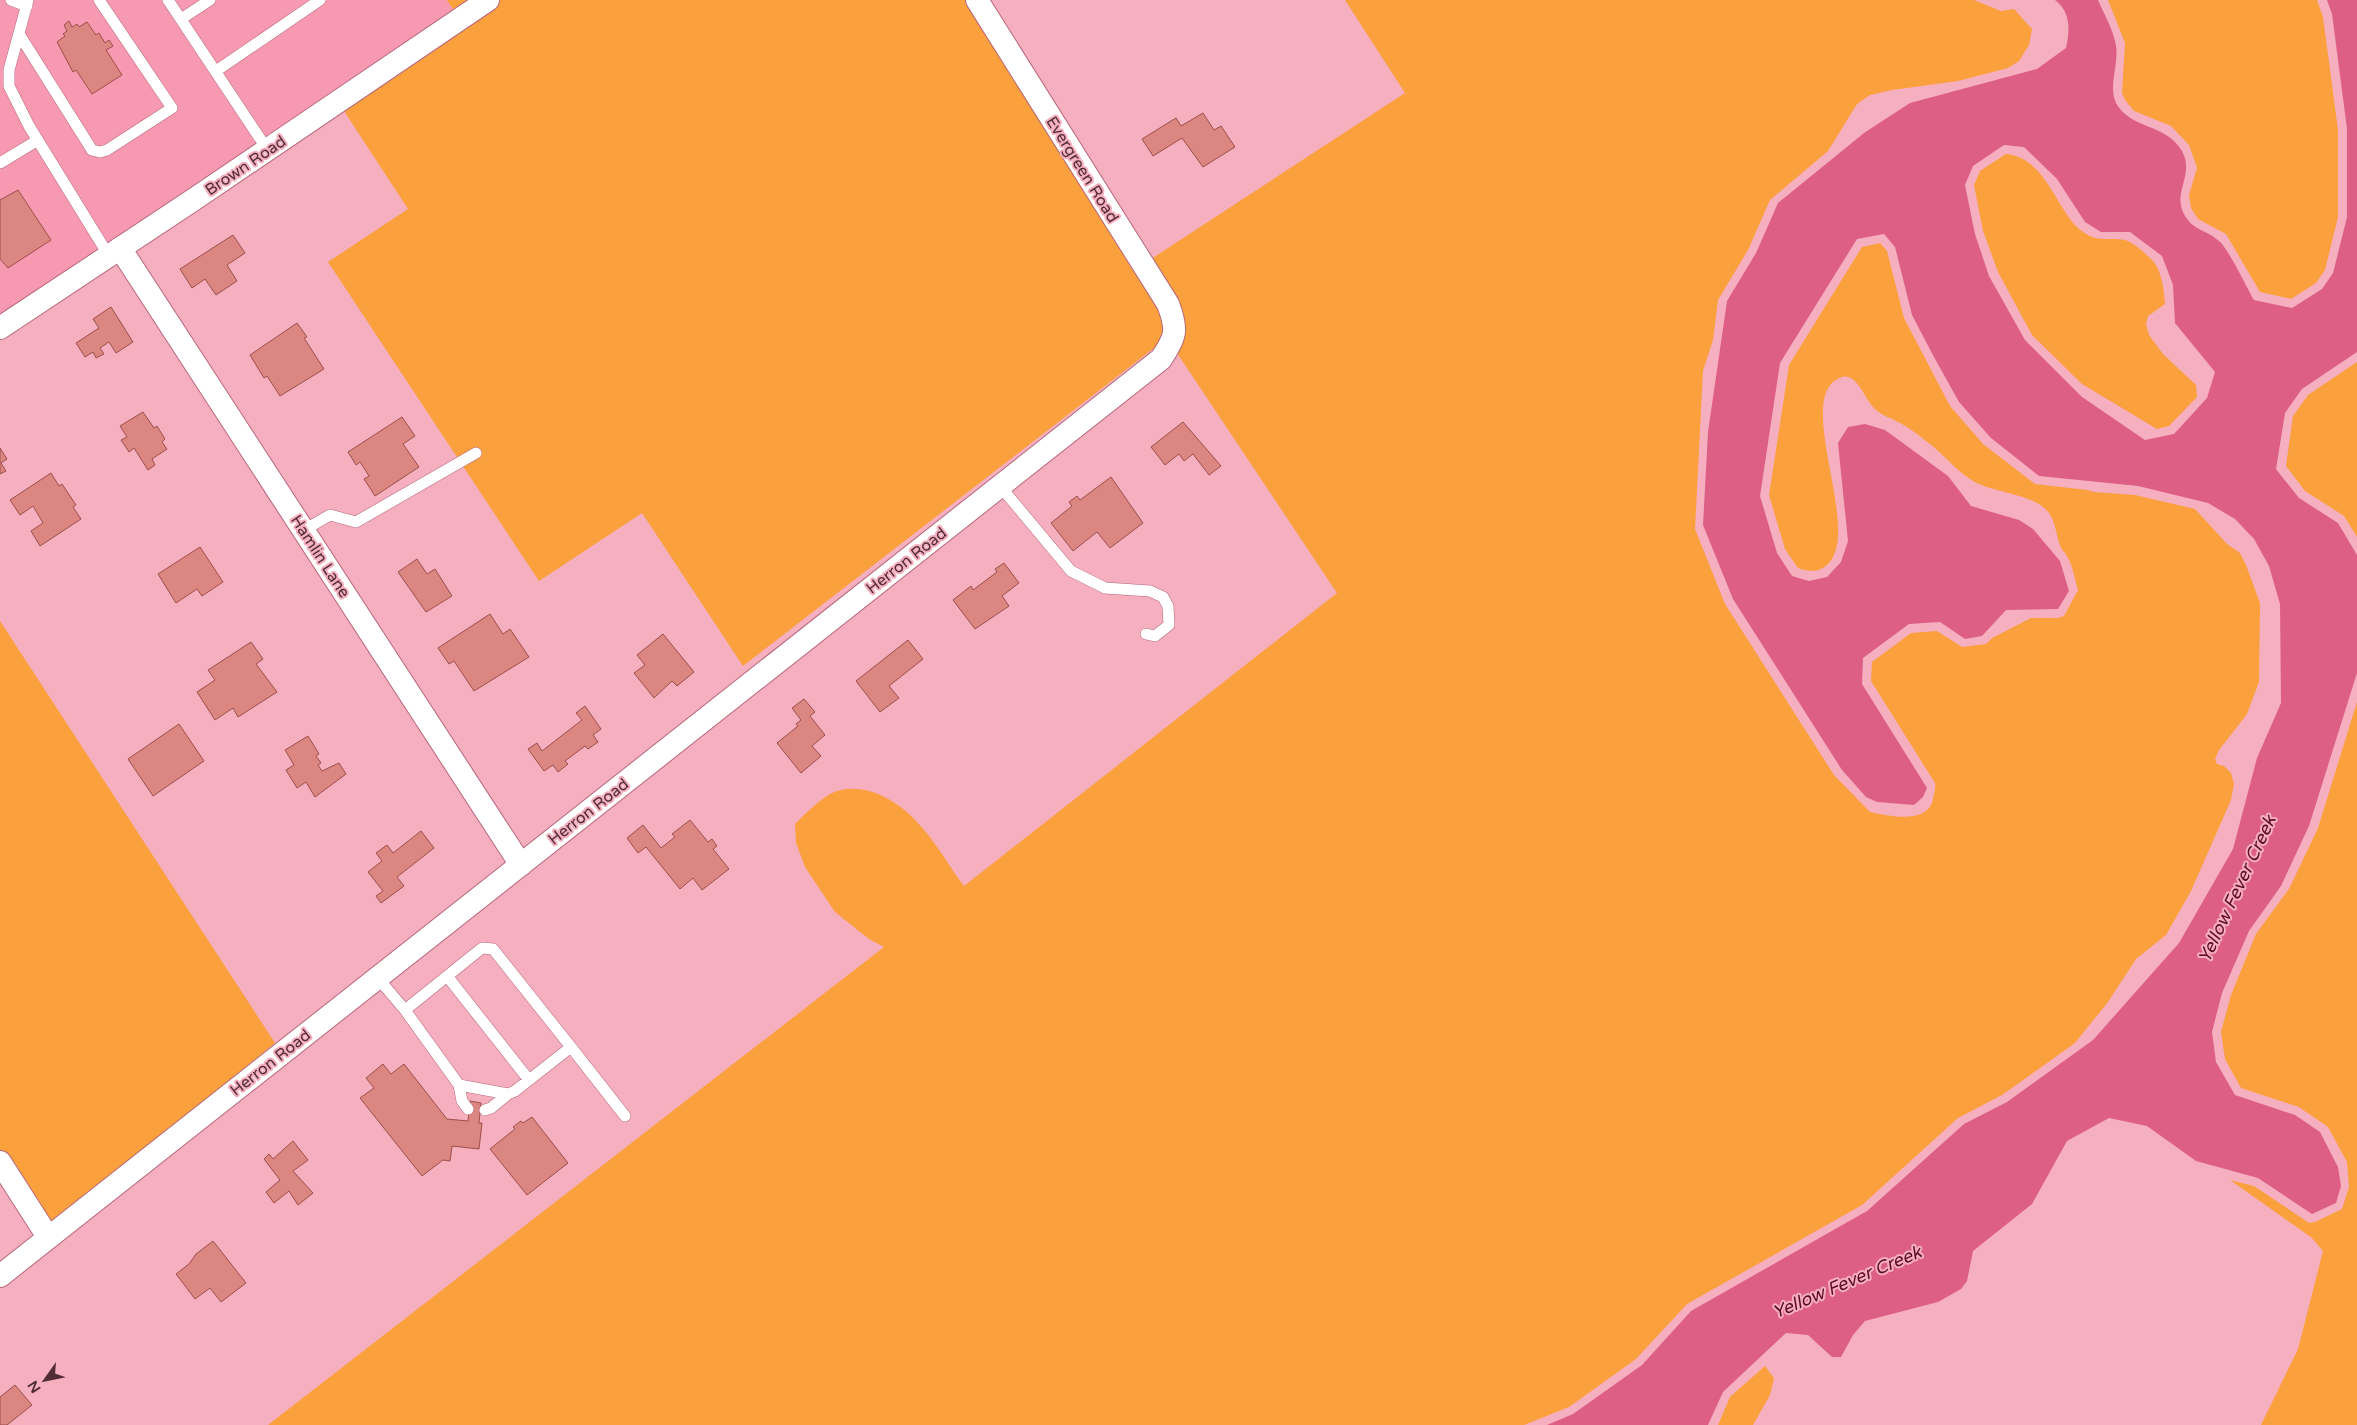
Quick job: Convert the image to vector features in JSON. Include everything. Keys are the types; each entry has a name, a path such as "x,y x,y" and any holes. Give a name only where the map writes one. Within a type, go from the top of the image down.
{"street":[{"name":"Brown Road","path":"3,320 115,252 488,0"},
{"name":"Evergreen Road","path":"977,0 1168,304 1175,323 1172,342"},
{"name":"Hamlin Lane","path":"115,252 304,530 521,865"},
{"name":"Herron Road","path":"0,1276 1161,359 1172,342"},
{"path":"0,1162 48,1237"}],"lane":[{"path":"11,0 28,3 9,70 9,86 14,100 38,140 115,252"},
{"path":"19,34 92,150 100,152 107,150 172,108 99,0"},
{"path":"168,0 267,149"},
{"path":"181,19 210,0"},
{"path":"216,71 320,0"},
{"path":"0,164 38,140"},
{"path":"304,530 330,515 356,522 476,453"},
{"path":"1000,486 1071,571 1105,588 1150,591 1163,597 1168,606 1169,625 1155,636 1146,634"},
{"path":"405,1010 482,948 493,949 625,1116"},
{"path":"447,976 529,1080"},
{"path":"377,977 405,1010 459,1085 462,1101 468,1109"},
{"path":"485,1110 491,1108 529,1080 571,1046"},
{"path":"459,1085 508,1094"}],"shaded area":[{"path":"0,0 447,0 456,13 0,316"},
{"path":"447,0 969,0 1139,267 1405,93 1345,0 1974,0 2001,11 2014,9 2032,29 2029,45 2019,61 2008,68 1958,81 1870,95 1857,104 1828,151 1770,200 1748,250 1718,300 1713,340 1703,371 1695,529 1725,604 1834,775 1870,812 1906,817 1924,813 1930,807 1933,799 1935,783 1871,681 1872,662 1911,633 1937,631 1962,647 1986,644 1992,638 2031,618 2058,618 2064,616 2078,590 2071,565 2061,547 2053,521 2043,507 2025,498 1973,481 1915,433 1876,410 1860,387 1847,377 1842,377 1828,388 1823,408 1824,433 1838,521 1837,545 1829,563 1822,569 1814,571 1798,568 1785,549 1769,495 1789,365 1862,247 1880,243 1887,251 1904,318 1950,406 1983,444 2035,484 2094,492 2135,495 2195,509 2227,544 2240,553 2246,565 2260,603 2259,682 2247,714 2219,750 2215,759 2217,764 2224,766 2231,773 2234,784 2231,800 2191,891 2166,935 2136,959 2108,1002 2075,1043 2002,1095 1958,1118 1862,1205 1687,1304 1636,1359 1569,1407 1524,1425 268,1425 884,947 869,939 835,912 805,867 796,843 795,824 821,801 830,794 841,790 853,789 865,790 888,799 908,813 923,828 964,886 1337,593 1167,338 743,666 642,513 539,581 328,262 408,209 333,94 455,12"},
{"path":"2108,0 2317,0 2323,17 2338,130 2338,217 2325,270 2316,283 2291,299 2260,292 2226,234 2198,219 2191,208 2189,195 2197,168 2189,145 2171,126 2134,111 2122,93 2125,43"},
{"path":"2006,154 2019,157 2040,173 2070,219 2084,233 2101,239 2128,241 2152,260 2158,269 2162,281 2165,304 2148,316 2146,324 2149,335 2163,354 2196,385 2197,397 2169,426 2157,429 2082,384 2032,335 1998,272 1983,231 1974,185 1980,171"},
{"path":"2357,362 2357,537 2344,516 2305,491 2286,466 2293,416 2308,395"},
{"path":"0,621 275,1043 39,1237 0,1176"},
{"path":"2357,702 2357,1425 2261,1425 2298,1349 2323,1251 2312,1238 2230,1180 2254,1186 2309,1223 2342,1209 2349,1187 2347,1162 2328,1127 2299,1107 2241,1088 2225,1059 2221,1032 2231,995 2256,934 2289,889 2318,828"},
{"path":"1765,1366 1774,1378 1770,1395 1753,1425 1718,1425 1730,1397"}],"water":[{"name":"Yellow Fever Creek","path":"2055,0 2098,0 2115,40 2117,53 2113,90 2116,103 2122,112 2130,118 2167,135 2182,151 2186,168 2180,198 2184,214 2192,224 2214,237 2223,245 2254,300 2292,308 2322,289 2333,273 2347,217 2347,129 2332,14 2327,0 2357,0 2357,352 2302,389 2285,413 2276,469 2299,498 2338,523 2357,555 2357,673 2309,826 2281,886 2249,931 2222,993 2212,1032 2216,1062 2235,1095 2295,1115 2320,1132 2338,1167 2341,1186 2336,1203 2312,1214 2258,1178 2196,1161 2147,1126 2109,1118 2067,1141 2032,1204 1973,1251 1967,1281 1961,1289 1938,1302 1865,1321 1853,1335 1841,1357 1832,1357 1808,1335 1786,1333 1723,1392 1708,1425 1547,1425 1573,1414 1642,1365 1691,1311 1867,1211 1964,1124 2007,1102 2093,1040 2179,943 2233,849 2257,758 2281,703 2280,604 2269,566 2254,539 2235,519 2208,503 2138,486 2039,476 1991,438 1959,402 1934,357 1912,315 1895,247 1884,234 1857,239 1780,363 1760,496 1777,553 1792,576 1809,581 1827,577 1841,562 1848,541 1838,443 1848,427 1865,424 1885,430 1948,476 1971,506 2019,520 2033,529 2060,561 2069,591 2058,609 2006,610 1982,636 1965,639 1940,622 1909,624 1863,658 1862,684 1927,788 1923,797 1914,805 1877,802 1866,797 1842,770 1733,599 1703,525 1708,432 1727,301 1756,253 1778,203 1864,133 1910,103 2037,69 2066,48 2068,22 2067,16","holes":["2004,145 2024,147 2057,179 2085,222 2101,232 2130,232 2162,256 2173,285 2175,323 2215,372 2207,398 2174,434 2145,440 2082,397 2025,340 1989,276 1975,234 1965,185 1973,166"]}],"building":[{"path":"69,21 72,27 77,24 79,27 87,22 96,35 99,33 105,43 109,40 113,46 106,50 122,75 92,94 76,70 73,72 57,42 65,36 63,34 67,31 64,25"},
{"path":"1203,113 1214,130 1221,126 1235,147 1203,167 1182,138 1153,156 1142,139 1176,118 1181,126"},
{"path":"18,190 51,240 8,268 0,259 0,200"},
{"path":"233,235 245,253 227,265 237,281 216,295 205,279 192,288 180,269"},
{"path":"111,307 133,342 116,353 109,342 100,348 104,354 96,358 93,352 85,357 76,343 99,328 93,319"},
{"path":"297,323 307,337 304,338 324,369 280,396 267,376 264,378 250,355"},
{"path":"143,412 154,428 157,426 165,439 162,442 167,449 152,459 155,465 148,470 134,448 129,452 121,440 127,437 120,426"},
{"path":"402,417 415,436 403,444 419,467 375,496 364,479 369,476 360,462 356,465 348,452"},
{"path":"1183,422 1221,466 1209,475 1193,454 1184,461 1179,454 1165,465 1151,447"},
{"path":"0,448 7,459 1,463 6,471 0,474"},
{"path":"51,473 59,486 62,484 76,505 73,507 81,519 40,546 31,531 43,523 33,506 20,515 10,500"},
{"path":"1111,477 1143,523 1110,548 1097,532 1073,551 1051,523 1072,506 1069,502 1077,496 1080,500"},
{"path":"200,547 223,582 202,596 197,589 176,603 158,574"},
{"path":"417,559 427,574 435,569 452,596 426,612 398,572"},
{"path":"1004,563 1019,583 1002,596 1009,606 975,629 953,600 971,586 973,590 997,572 995,569"},
{"path":"490,614 503,634 510,629 529,657 474,691 454,661 449,664 438,648"},
{"path":"663,634 694,672 677,686 672,681 654,698 634,673 645,665 637,655"},
{"path":"908,640 923,659 889,686 899,698 880,712 856,681"},
{"path":"251,642 263,659 256,664 277,692 238,717 233,708 215,720 197,692 215,680 208,670"},
{"path":"804,699 815,712 810,716 825,735 812,746 821,756 801,773 777,743 798,726 796,724 801,720 792,708"},
{"path":"585,706 601,729 593,735 598,742 588,749 585,746 565,761 568,764 558,772 553,765 544,771 528,749 537,743 542,751 582,720 576,713"},
{"path":"179,724 204,761 153,796 128,759"},
{"path":"308,736 319,754 316,756 321,763 318,765 322,771 339,763 346,774 315,797 306,782 297,788 286,770 294,765 285,750"},
{"path":"690,820 708,842 712,839 717,846 713,849 729,869 702,890 693,878 680,889 646,847 638,853 627,838 643,825 661,848 675,837 672,834"},
{"path":"421,831 434,848 397,877 404,886 381,903 376,896 383,891 368,872 382,861 376,853 387,845 393,853"},
{"path":"383,1064 391,1074 404,1064 447,1119 468,1121 470,1101 481,1103 479,1123 482,1123 479,1149 452,1146 450,1161 443,1160 422,1176 360,1098 374,1088 366,1078"},
{"path":"532,1117 568,1163 527,1195 490,1149 515,1129 513,1127 521,1121 523,1123"},
{"path":"293,1141 308,1160 293,1171 313,1193 298,1205 289,1191 274,1203 266,1192 280,1180 264,1159 269,1154 273,1159"},
{"path":"213,1241 246,1283 221,1302 210,1288 195,1299 176,1274 189,1264 196,1254"},
{"path":"15,1385 32,1405 7,1425 0,1425 0,1397"}]}
